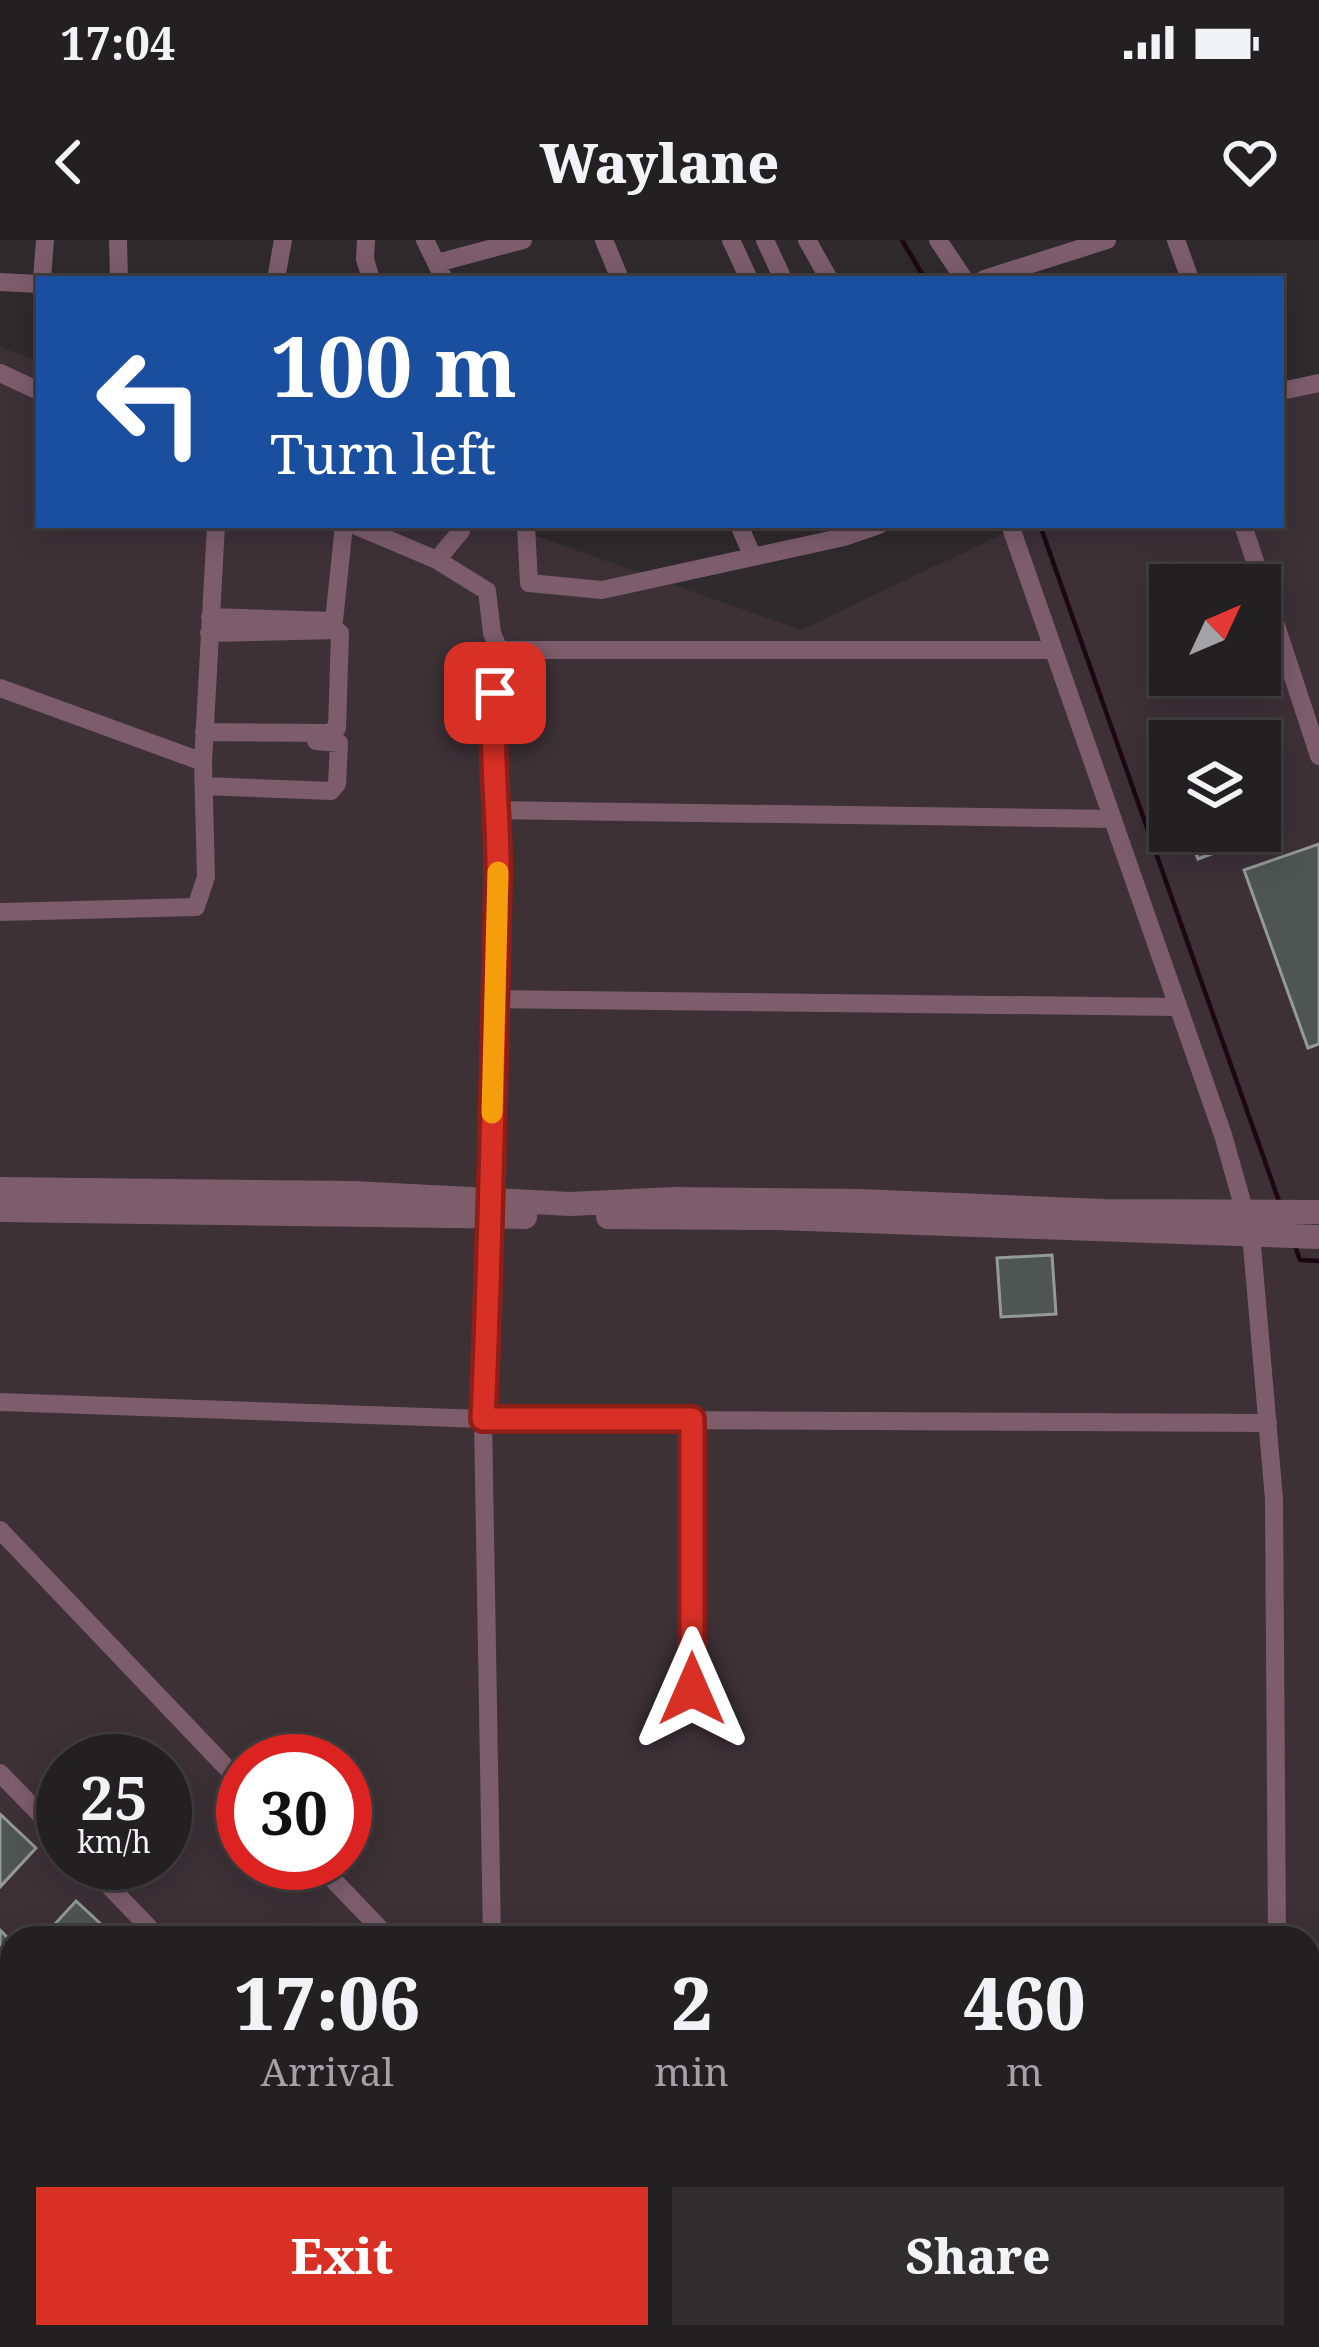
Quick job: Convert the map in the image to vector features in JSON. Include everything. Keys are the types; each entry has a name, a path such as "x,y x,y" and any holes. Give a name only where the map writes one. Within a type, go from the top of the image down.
{"street":[{"path":"41,276 45,240"},
{"path":"118,240 119,276"},
{"path":"277,276 283,240"},
{"path":"368,240 365,259 370,276"},
{"path":"425,240 440,271 523,240"},
{"path":"604,240 619,276"},
{"path":"731,240 747,276"},
{"path":"764,240 782,276"},
{"path":"807,240 827,276"},
{"path":"938,240 962,276"},
{"path":"993,276 1107,240"},
{"path":"1177,240 1184,276"},
{"path":"0,282 36,281"},
{"path":"0,373 36,390"},
{"path":"1284,390 1319,383"},
{"path":"0,912 196,907 206,877 203,762 216,528"},
{"path":"210,625 334,621 344,528"},
{"path":"361,528 437,560 487,591 499,650 492,736 499,810 483,1419 492,1926"},
{"path":"437,560 460,528"},
{"path":"526,528 529,583 602,590 862,528"},
{"path":"741,528 753,557"},
{"path":"1011,528 1222,1135 1247,1223 1274,1498 1277,1926"},
{"path":"1244,528 1319,756"},
{"path":"204,736 328,733 337,728 340,633 210,625"},
{"path":"499,650 1051,650"},
{"path":"0,688 203,762"},
{"path":"204,736 336,741 339,747 337,784 331,790 204,786"},
{"path":"499,810 1112,819"},
{"path":"495,999 1177,1007"},
{"path":"0,1190 353,1192 491,1208"},
{"path":"0,1210 491,1208 675,1199 860,1201 1103,1211 1247,1223 1319,1237"},
{"path":"1247,1223 1319,1212"},
{"path":"0,1402 483,1419 1268,1424"},
{"path":"692,1419 692,1689"},
{"path":"0,1530 216,1757"},
{"path":"0,1772 36,1810"},
{"path":"113,1890 147,1926"},
{"path":"343,1890 377,1926"}],"shaded area":[{"path":"0,347 36,360 36,528 513,528 801,630 1015,528 1284,528 1284,400 1319,383 1319,1926 0,1926"}],"building":[{"path":"1319,844 1319,1044 1308,1048 1244,870"},
{"path":"1052,1255 1056,1314 1001,1317 997,1258"},
{"path":"0,1814 36,1848 0,1887"},
{"path":"76,1901 103,1926 53,1926"}],"waterway":[{"path":"902,240 923,276"},
{"path":"1041,528 1280,1204"},
{"path":"1294,1243 1300,1260 1319,1261"}],"slow traffic":[{"path":"492,1113 498,872"}],"route":[{"path":"495,693 492,736 499,810 493,1217 483,1419 692,1419 692,1689"}]}
